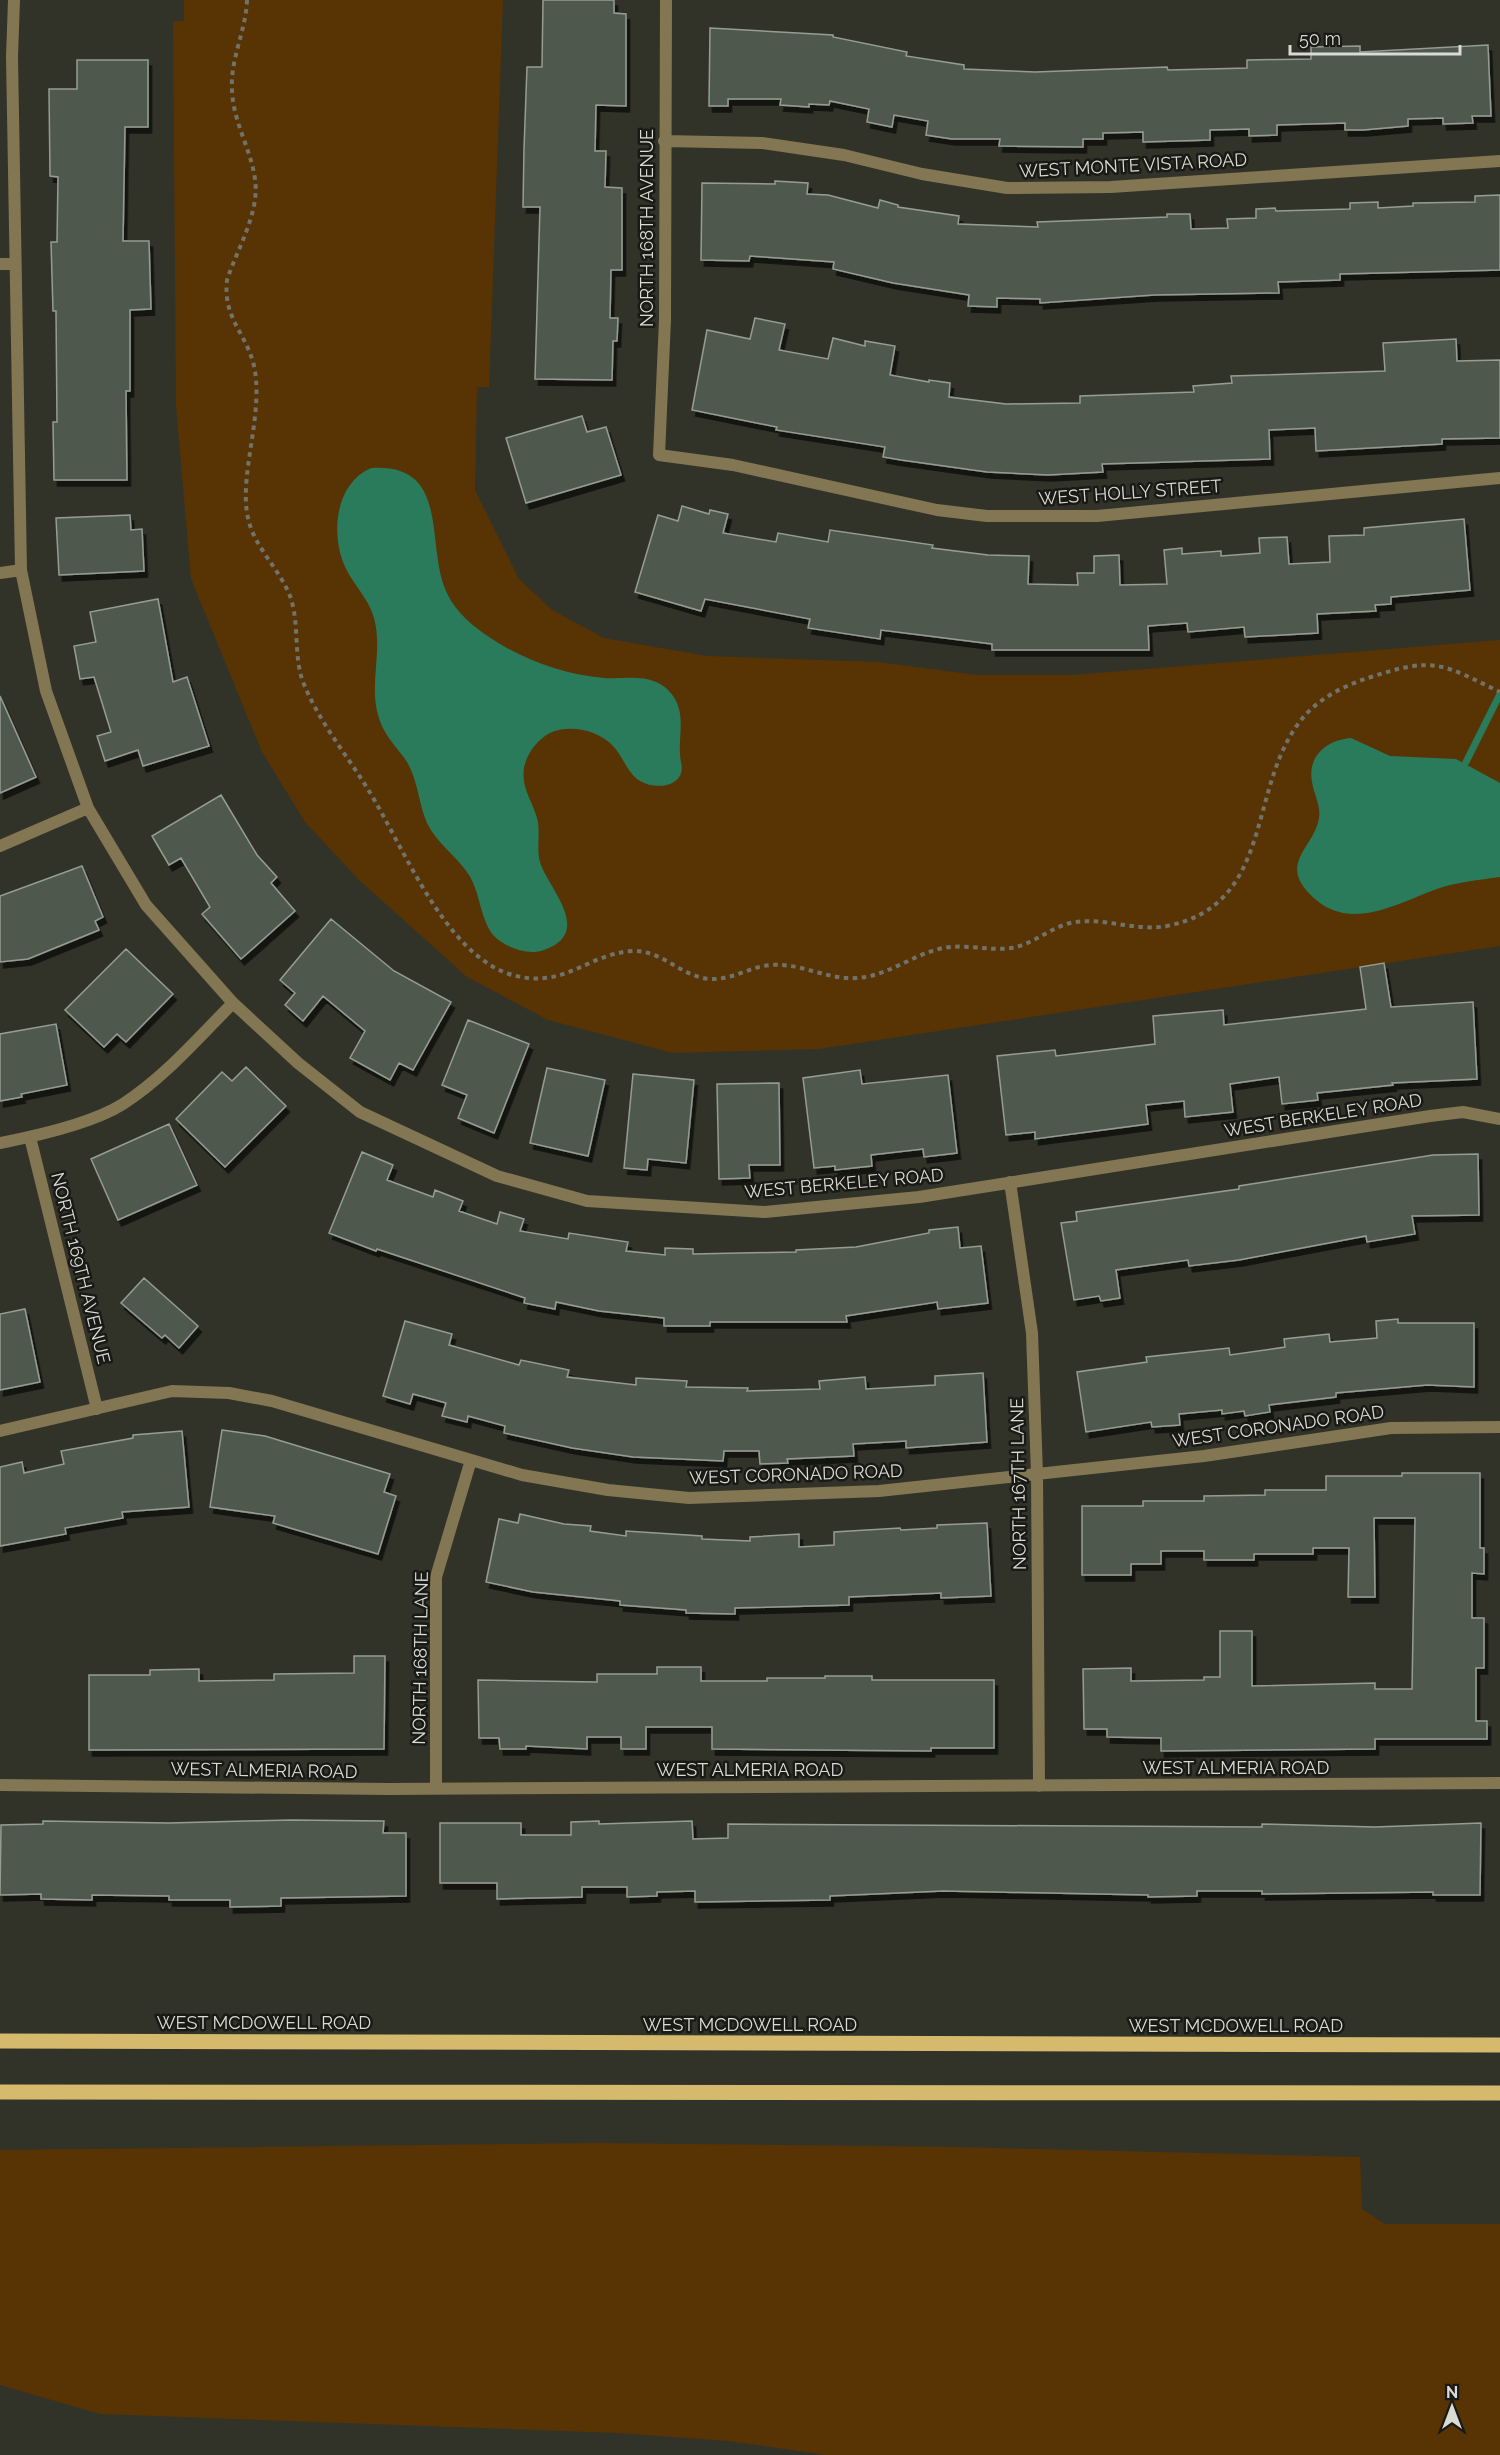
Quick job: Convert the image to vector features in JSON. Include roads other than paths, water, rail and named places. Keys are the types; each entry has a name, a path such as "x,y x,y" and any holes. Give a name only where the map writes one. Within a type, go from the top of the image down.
{"main road":[{"name":"WEST MCDOWELL ROAD","path":"0,2041 1500,2045"},
{"path":"0,2092 1500,2093"}],"street":[{"path":"0,846 88,808 46,691 21,570 12,57 14,0"},
{"name":"NORTH 168TH AVENUE","path":"659,455 664,320 666,0"},
{"name":"WEST MONTE VISTA ROAD","path":"664,141 762,143 844,155 965,182 1018,188 1111,187 1500,161"},
{"path":"0,264 15,264"},
{"name":"WEST HOLLY STREET","path":"659,455 733,465 937,510 987,516 1097,516 1500,478"},
{"path":"0,573 21,570"},
{"name":"WEST BERKELEY ROAD","path":"88,808 146,905 233,1003 298,1064 360,1112 496,1176 587,1201 765,1212 919,1197 1430,1116 1463,1112 1500,1119"},
{"path":"0,1143 30,1137 80,1122 122,1104 171,1066 233,1003"},
{"name":"NORTH 169TH AVENUE","path":"30,1137 98,1408"},
{"name":"NORTH 167TH LANE","path":"1010,1182 1032,1333 1037,1474 1039,1786"},
{"name":"WEST CORONADO ROAD","path":"0,1431 172,1391 229,1393 272,1401 522,1475 608,1490 688,1498 879,1491 1289,1445 1391,1428 1500,1427"},
{"name":"NORTH 168TH LANE","path":"436,1788 436,1577 471,1460"},
{"name":"WEST ALMERIA ROAD","path":"0,1785 436,1788 1500,1783"}],"waterway":[{"path":"1466,762 1500,694"}]}
